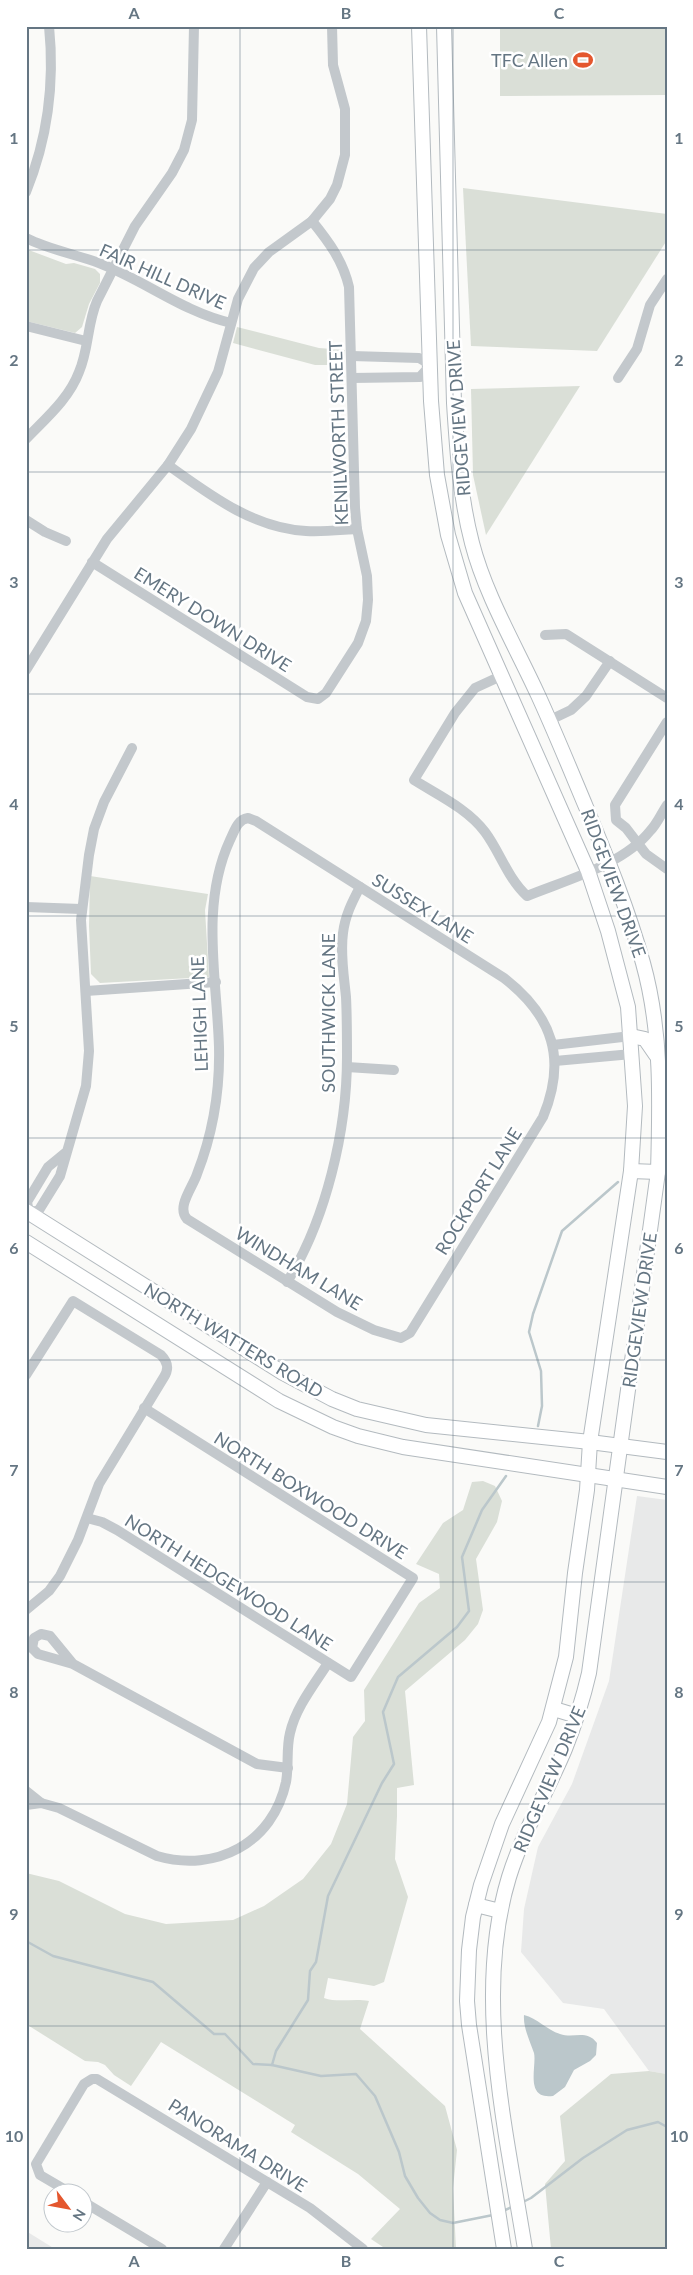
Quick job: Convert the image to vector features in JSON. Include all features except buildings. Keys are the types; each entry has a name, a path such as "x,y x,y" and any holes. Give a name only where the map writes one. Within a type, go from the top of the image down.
{"main road":[{"name":"RIDGEVIEW DRIVE","path":"420,26 431,401 436,467 448,535 465,593 588,871 608,931 628,1007 636,1106 631,1171 590,1442 588,1475 568,1645 554,1709 541,1743 492,1848 476,1906 469,1950 467,2002 471,2040 504,2249"},
{"name":"RIDGEVIEW DRIVE","path":"444,26 453,365 457,454 465,512 472,545 482,575 550,720 609,862 644,964 659,1059 658,1172 620,1446 617,1481 590,1666 578,1716 563,1754 522,1842 508,1879 500,1911 493,1963 493,2035 525,2249"},
{"path":"431,365 453,365"},
{"path":"631,1036 645,1039 659,1059"},
{"path":"631,1171 658,1172"},
{"name":"NORTH WATTERS ROAD","path":"27,1213 283,1373 332,1399 357,1409 426,1425 667,1452"},
{"name":"NORTH WATTERS ROAD","path":"26,1242 279,1401 333,1427 358,1436 403,1447 617,1481 667,1487"},
{"path":"554,1709 578,1716"},
{"path":"476,1906 500,1911"}],"street":[{"path":"26,192 35,171 48,124 52,75 49,26"},
{"path":"26,439 65,397 73,385 80,371 92,312 146,208 178,162 188,137 193,104 194,26"},
{"path":"26,670 117,524 168,465 205,402 218,372 242,288 254,268 269,252 312,221 334,192 345,155 345,109 333,65 332,26"},
{"name":"KENILWORTH STREET","path":"312,221 333,248 346,273 350,300 357,529 368,584 366,621 358,643 326,693 318,699"},
{"name":"FAIR HILL DRIVE","path":"26,238 113,270 196,312 231,323"},
{"path":"618,378 637,349 650,305 667,279"},
{"path":"26,326 86,340"},
{"path":"352,356 419,358 431,365 420,376 352,378"},
{"path":"168,465 215,497 259,521 283,528 306,531 357,529"},
{"path":"26,520 45,532 66,541"},
{"name":"EMERY DOWN DRIVE","path":"92,562 307,697 318,699"},
{"path":"545,635 566,634 667,698"},
{"path":"550,720 571,710 586,696 610,661"},
{"path":"501,676 475,688 456,713 414,780 464,811 485,831 517,888 527,896 609,862 638,843 650,831 667,805"},
{"path":"667,722 615,805 616,820 626,828 646,854 667,869"},
{"path":"65,1153 48,1167 26,1202 27,1213 39,1210 60,1176 65,1153 79,1114 86,1086 88,1051 81,909 84,880 94,830 114,780 132,748"},
{"name":"SUSSEX LANE","path":"246,818 256,821 516,987 538,1011 554,1053"},
{"name":"LEHIGH LANE","path":"183,1212 183,1205 201,1163 215,1113 219,1067 212,916 216,883 221,863 237,824 246,818"},
{"name":"SOUTHWICK LANE","path":"287,1282 296,1267 313,1227 332,1171 345,1102 347,1067 346,1000 341,946 346,917 360,887"},
{"path":"26,907 81,909"},
{"path":"86,991 216,982"},
{"path":"554,1053 631,1036"},
{"path":"554,1053 632,1054"},
{"name":"ROCKPORT LANE","path":"404,1337 410,1333 543,1117 552,1091 554,1053"},
{"path":"347,1067 394,1070"},
{"name":"WINDHAM LANE","path":"183,1212 187,1219 287,1282 359,1323 396,1338 404,1337"},
{"path":"26,1375 73,1301 164,1359 167,1365 167,1373 99,1484 88,1518 60,1576 49,1591 26,1610"},
{"name":"NORTH BOXWOOD DRIVE","path":"144,1408 412,1578 351,1677"},
{"name":"NORTH HEDGEWOOD LANE","path":"88,1518 102,1522 117,1530 351,1677"},
{"path":"26,1790 41,1803 75,1815 158,1856 181,1861 203,1861 232,1852 255,1837 266,1825 282,1798 288,1768 287,1750 295,1717 328,1663"},
{"path":"73,1664 246,1759 257,1764 288,1768"},
{"path":"26,1805 41,1803"},
{"name":"PANORAMA DRIVE","path":"52,2182 40,2175 36,2168 38,2160 84,2084 92,2079 102,2080 329,2222 362,2249"},
{"path":"224,2249 267,2182"},
{"path":"92,2206 162,2249"}],"shaded area":[{"name":"TFC Allen","path":"500,26 667,26 667,95 500,96"},
{"path":"463,188 667,214 667,240 597,351 471,346"},
{"path":"26,249 66,264 74,263 95,269 100,274 100,283 89,304 82,327 75,333 26,321"},
{"path":"237,327 319,348 345,350 345,365 315,365 233,343"},
{"path":"580,386 486,535 473,475 471,389"},
{"path":"90,876 208,894 205,910 209,977 100,983 91,974 89,926"},
{"path":"483,1481 495,1486 502,1501 497,1522 476,1559 483,1610 478,1624 465,1640 405,1691 414,1785 397,1788 395,1859 408,1897 384,1982 374,1986 328,1978 324,1998 369,2001 360,2029 445,2106 457,2150 453,2188 456,2249 386,2249 371,2239 400,2209 358,2174 291,2132 295,2125 161,2042 131,2086 114,2075 105,2065 98,2062 85,2061 26,2024 26,1873 59,1881 125,1914 166,1924 233,1920 264,1906 303,1879 331,1844 347,1804 353,1737 365,1721 364,1690 419,1603 440,1588 439,1574 416,1564 443,1523 463,1510 472,1482"},
{"path":"637,1496 667,1500 667,2074 649,2071 604,2009 563,2003 521,1952 524,1909 538,1847 572,1784 609,1681"},
{"path":"524,2015 560,2034 589,2036 597,2043 596,2055 590,2061 574,2070 565,2087 553,2096 544,2096 538,2093 535,2088 534,2053 526,2030"},
{"path":"649,2071 667,2074 667,2249 551,2249 545,2184 565,2161 560,2116 611,2074"},
{"path":"26,2231 55,2249 26,2249"}],"waterway":[{"path":"538,1426 542,1406 541,1371 529,1332 533,1314 562,1231 618,1182"},
{"path":"272,2065 276,2051 308,2000 310,1971 316,1962 328,1896 382,1783 394,1764 383,1712 398,1677 457,1627 469,1611 462,1557 482,1510 506,1476"},
{"path":"26,1941 53,1956 153,1982 214,2034 225,2034 253,2064 272,2065 321,2076 356,2074 375,2096 399,2152 405,2176 418,2198 430,2213 440,2220 453,2223 493,2215"},
{"path":"521,2203 531,2198 583,2158 627,2130 658,2122 667,2127"},
{"path":"503,2211 514,2206"}],"place":[{"name":"TFC Allen","path":"583,60"}]}
